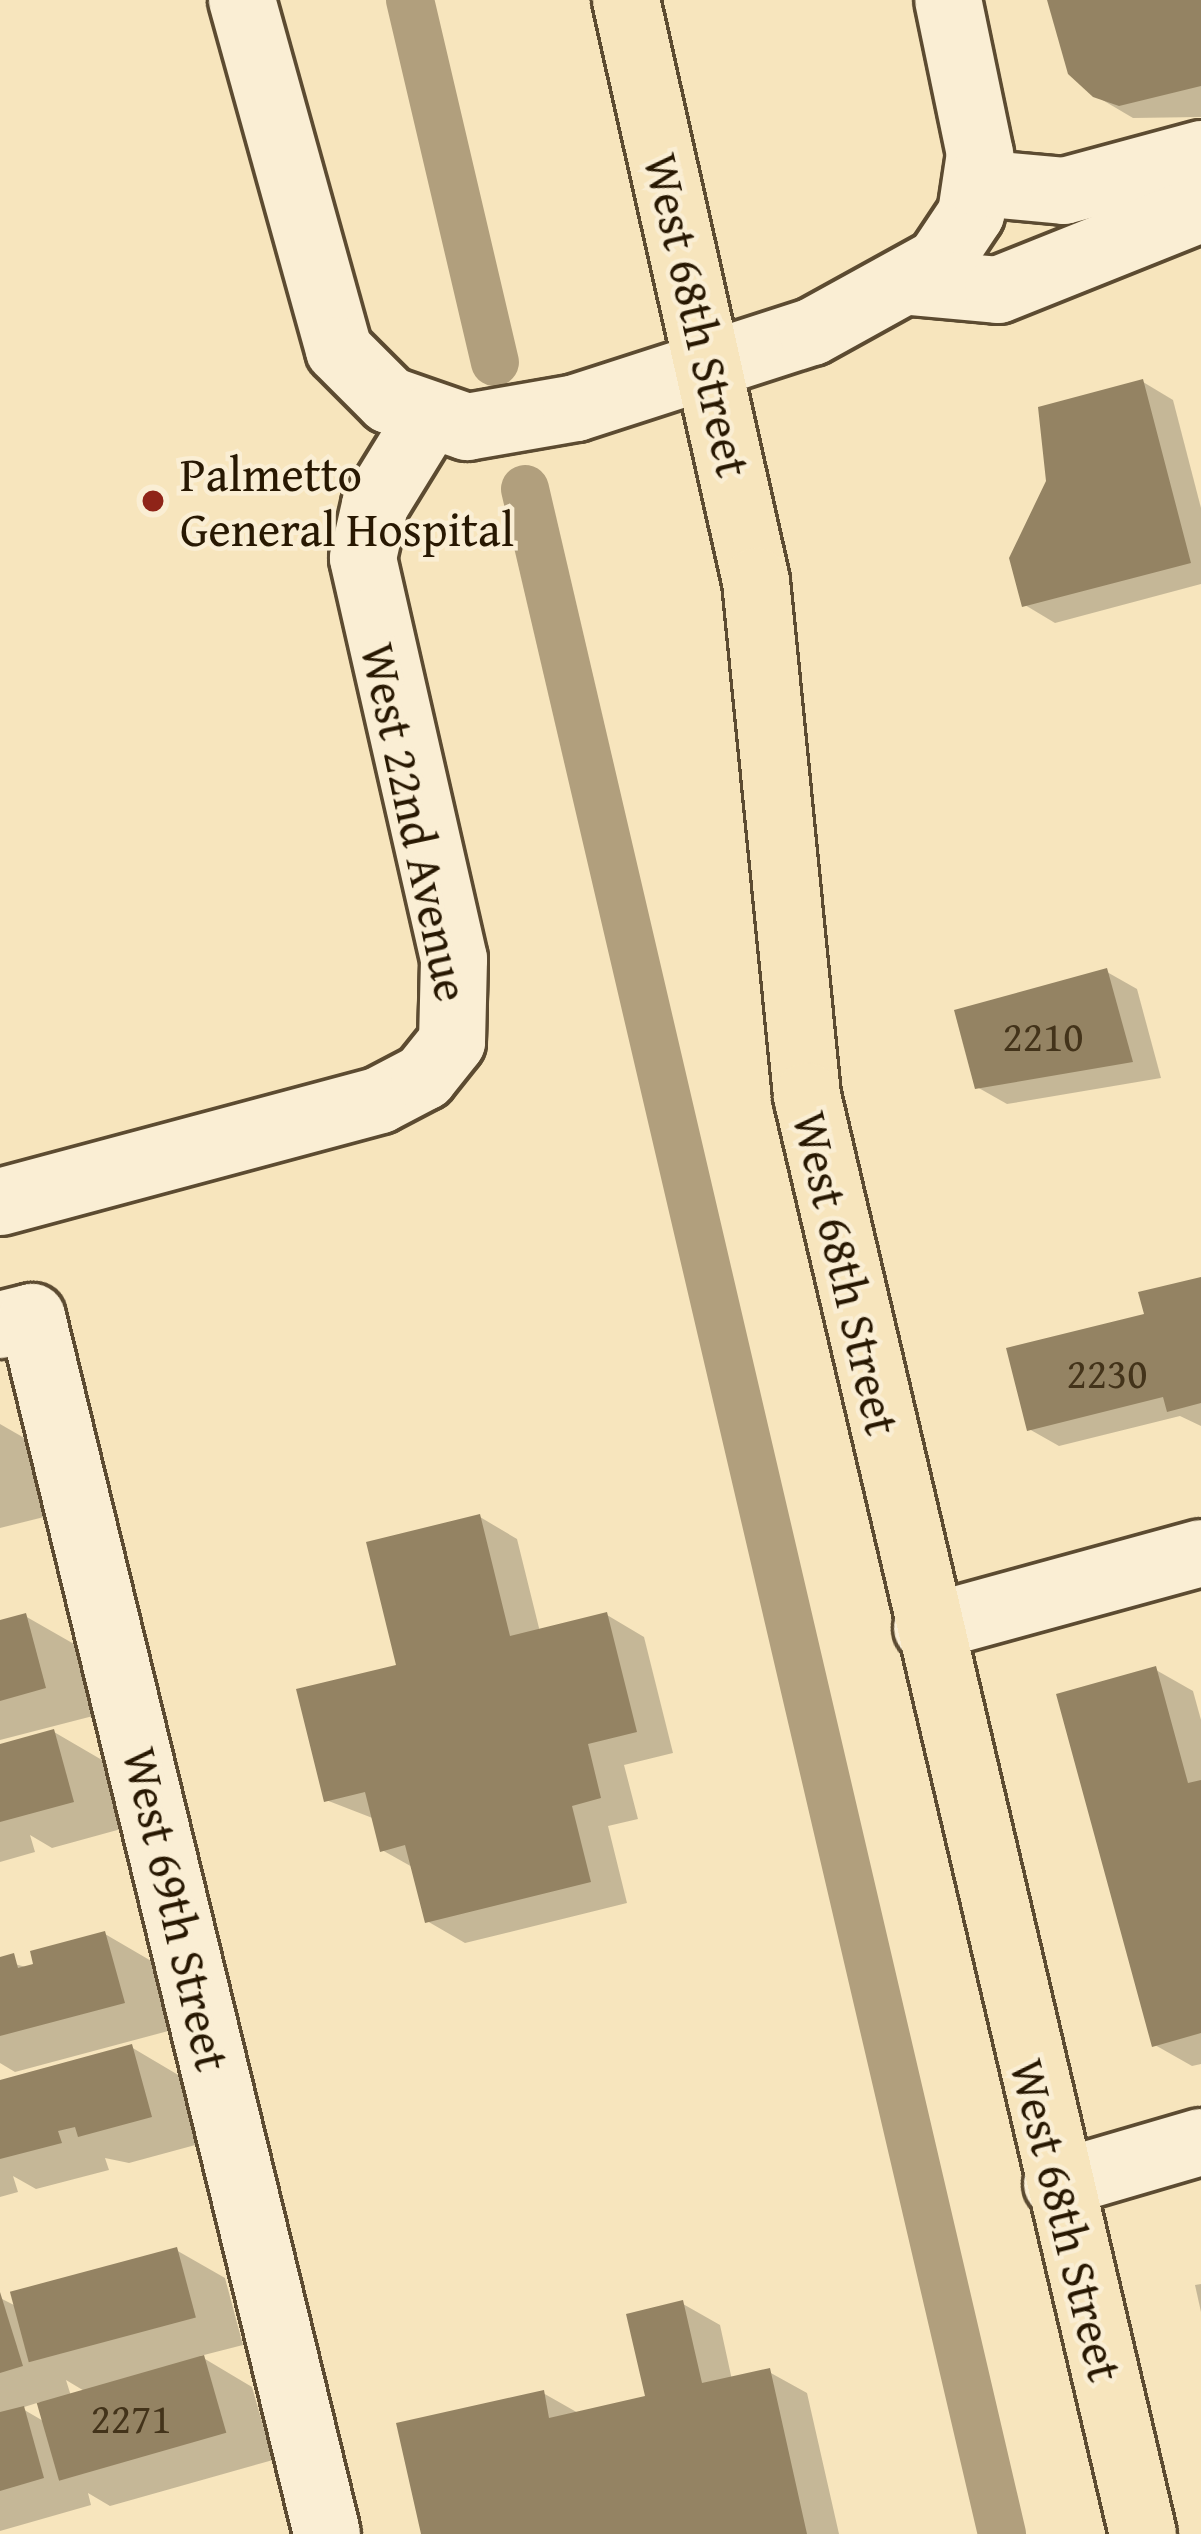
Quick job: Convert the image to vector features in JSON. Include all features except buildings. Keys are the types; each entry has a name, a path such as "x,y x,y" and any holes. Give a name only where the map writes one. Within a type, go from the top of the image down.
{"main road":[{"name":"West 68th Street","path":"626,0 710,364 762,621 807,1096 927,1628 1143,2534"}],"street":[{"path":"242,0 332,335 362,379 428,419 466,427 563,412 835,323 910,281 958,241 978,183 948,0"},
{"path":"978,183 1064,190 1201,154"},
{"path":"910,281 998,290 1201,209"},
{"name":"West 22nd Avenue","path":"0,1202 380,1100 424,1077 452,1042 454,958 363,558 375,505 428,419"},
{"name":"West 69th Street","path":"0,1325 32,1317 327,2534"},
{"path":"927,1628 1201,1552"},
{"path":"1057,2184 1201,2142"}],"waterway":[{"path":"410,0 495,362"},
{"path":"525,489 1002,2534"}],"place":[{"name":"Palmetto General Hospital","path":"153,501"}]}
